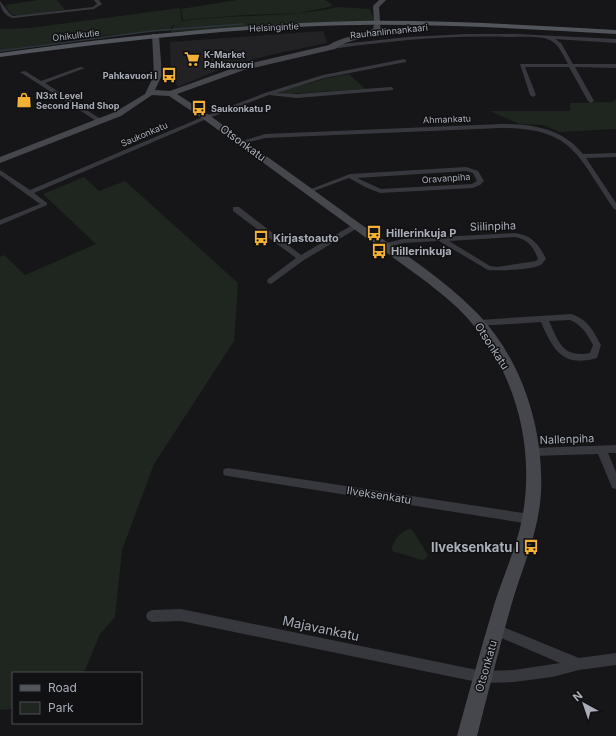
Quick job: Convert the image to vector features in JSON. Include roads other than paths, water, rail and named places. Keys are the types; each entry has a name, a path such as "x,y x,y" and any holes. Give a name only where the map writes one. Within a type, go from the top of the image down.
{"main road":[{"name":"Helsingintie","path":"155,36 229,30 363,23 476,25 616,32"},
{"name":"Ohikulkutie","path":"0,55 155,36"}],"street":[{"path":"0,2 8,15 14,17 94,8 100,4 96,0"},
{"path":"332,47 339,41 372,33 377,30 376,6 383,0"},
{"path":"0,160 118,114 135,105 149,92 158,75 155,36"},
{"name":"Rauhanlinnankaari","path":"171,94 242,68 332,47 400,39 453,36 549,37 616,41"},
{"path":"549,37 559,44 591,101"},
{"name":"Saukonkatu","path":"29,193 207,117 267,94 323,77 404,61"},
{"path":"533,95 522,65 616,66"},
{"path":"40,83 82,68"},
{"path":"23,72 100,121"},
{"name":"Saukonkatu","path":"267,94 297,96 390,89"},
{"name":"Otsonkatu","path":"149,92 171,94 207,117 385,246 448,293 478,323 499,351 515,384 528,422 533,452 533,501 530,519 482,677 467,736"},
{"name":"Ahmankatu","path":"242,142 265,136 519,126 539,129 567,141 581,156 616,207"},
{"path":"581,156 616,155"},
{"name":"Oravanpiha","path":"310,191 350,176 466,169 476,172 481,181 472,186 380,191 367,186 350,176"},
{"path":"0,172 45,204 0,223"},
{"path":"236,209 301,258"},
{"path":"271,281 301,258 357,226"},
{"name":"Siilinpiha","path":"385,246 403,241 441,239 518,235 527,238 534,243 542,260 532,265 497,269 488,268 441,239"},
{"path":"478,323 571,317 580,320 586,325 597,345 594,356 571,358 562,352 556,345 544,319"},
{"name":"Nallenpiha","path":"533,452 616,449"},
{"name":"Nallenpiha","path":"602,450 616,485"},
{"name":"Ilveksenkatu","path":"228,472 530,519"},
{"name":"Majavankatu","path":"152,616 187,616 482,677 514,676 552,671 579,664 616,659"},
{"path":"496,630 579,664"}],"waterway":[{"path":"0,51 152,31 243,24"}],"place":[{"name":"K-Market Pahkavuori","path":"192,59"},
{"name":"Pahkavuori I","path":"169,75"},
{"name":"N3xt Level Second Hand Shop","path":"24,100"},
{"name":"Saukonkatu P","path":"199,108"},
{"name":"Hillerinkuja P","path":"374,233"},
{"name":"Kirjastoauto","path":"261,238"},
{"name":"Hillerinkuja","path":"379,251"},
{"name":"Ilveksenkatu I","path":"531,547"}]}
